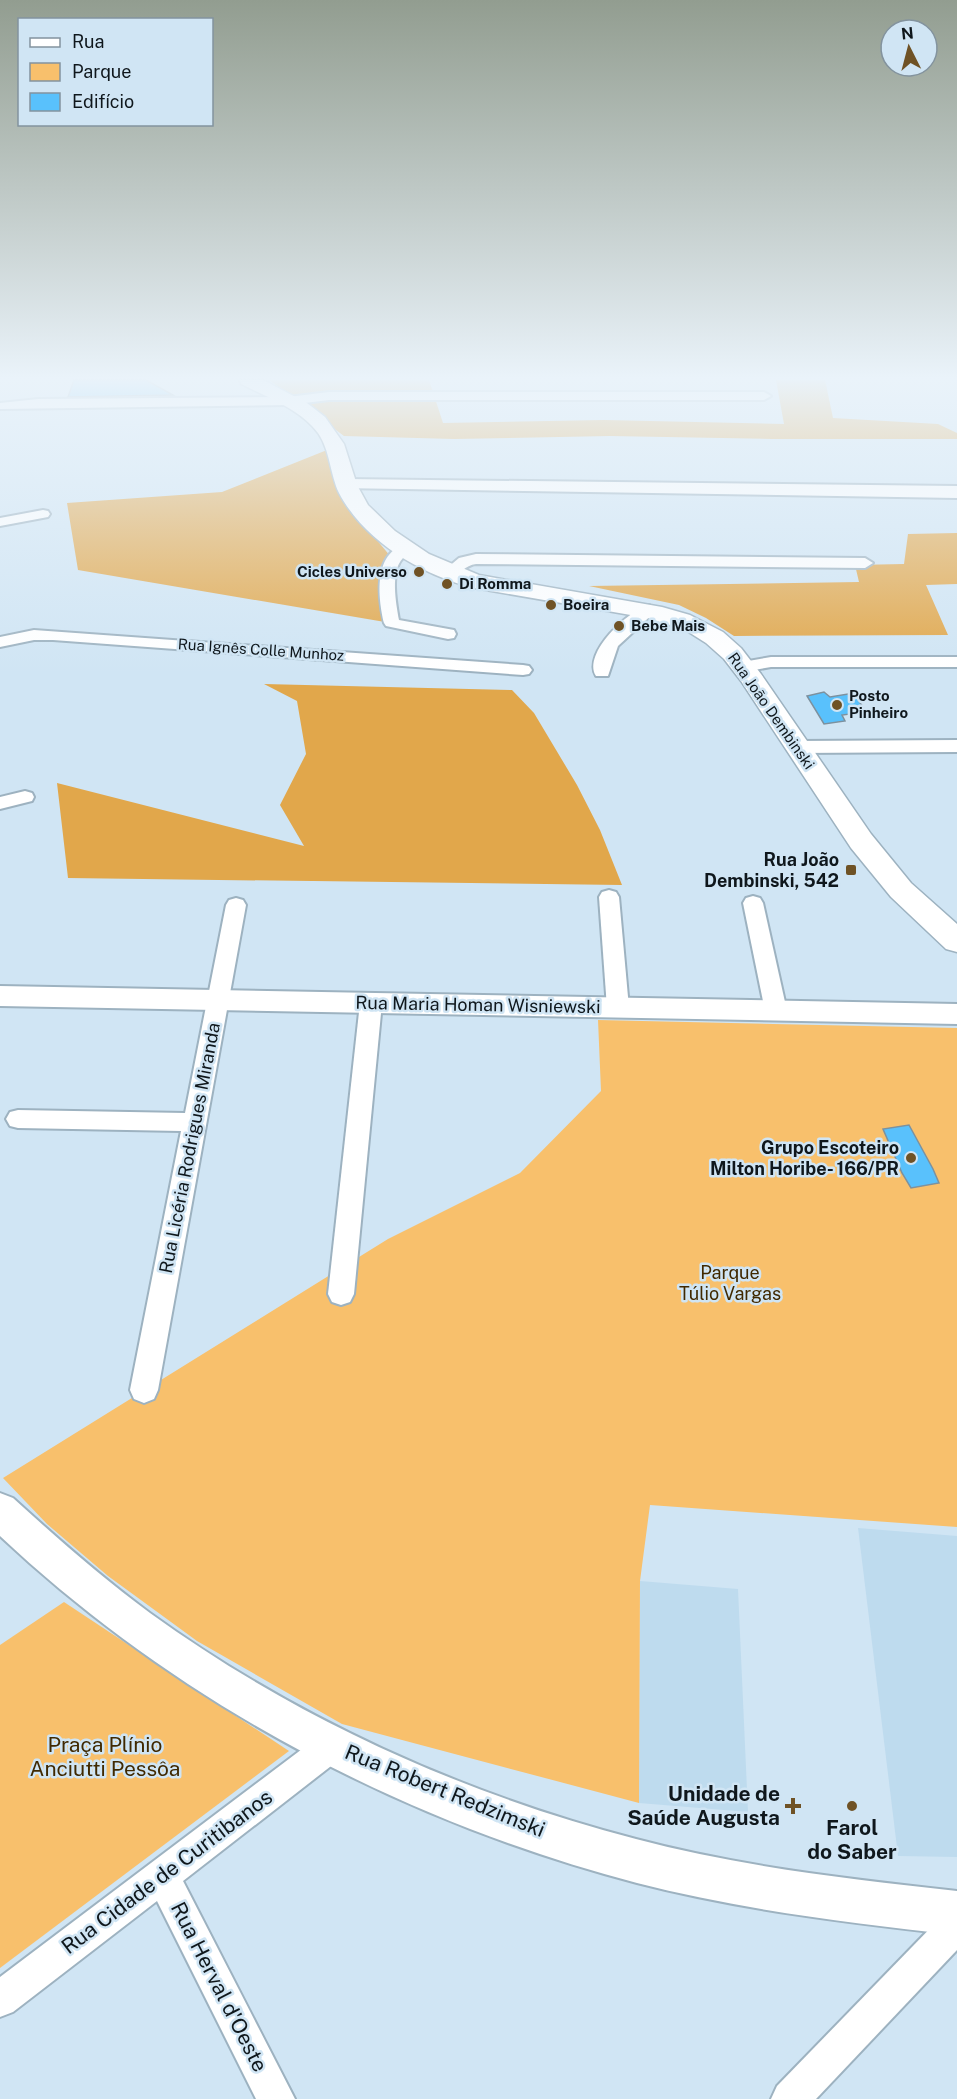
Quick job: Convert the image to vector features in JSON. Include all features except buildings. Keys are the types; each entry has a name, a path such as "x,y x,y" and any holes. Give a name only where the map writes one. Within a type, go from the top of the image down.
{"main road":[{"name":"Rua João Dembinski","path":"344,478 358,506 369,519 422,560 449,573 488,584 649,610 691,624 709,633 734,654 748,673 843,817 879,865 901,890 957,941"}],"street":[{"path":"346,484 957,492"},
{"path":"0,522 43,514"},
{"path":"406,549 395,557 391,566 387,602 392,623 448,634"},
{"path":"449,573 464,561 476,559 865,563"},
{"path":"602,672 601,659 616,636 649,610"},
{"name":"Rua Ignês Colle Munhoz","path":"0,642 34,635 53,635 523,670"},
{"path":"748,673 782,675 801,664 957,662"},
{"path":"797,747 957,746"},
{"path":"0,803 25,797"},
{"path":"609,897 618,1008"},
{"path":"753,903 776,1011"},
{"name":"Rua Licéria Rodrigues Miranda","path":"144,1390 236,905"},
{"name":"Rua Maria Homan Wisniewski","path":"0,996 957,1014"},
{"path":"341,1294 371,1003"},
{"path":"18,1119 196,1122"},
{"name":"Rua Robert Redzimski","path":"0,1511 67,1572 153,1637 247,1698 333,1745 401,1778 471,1807 566,1840 637,1861 732,1881 815,1895 957,1913"},
{"name":"Rua Cidade de Curitibanos","path":"0,1999 333,1745"},
{"name":"Rua Herval d'Oeste","path":"162,1875 276,2099"},
{"path":"790,2099 957,1925"}],"shaded area":[{"path":"257,478 341,478 366,527 391,557 385,622 78,570 67,503 222,492"},
{"path":"957,533 957,584 926,585 948,635 734,636 706,618 679,605 589,586 859,582 855,565 904,564 908,534"},
{"path":"264,684 512,690 534,713 577,785 600,830 622,885 68,878 57,783 304,846 280,805 306,754 297,701"},
{"path":"858,1528 957,1536 957,1857 898,1856"},
{"path":"640,1581 738,1589 748,1812 639,1803"}],"green space":[{"name":"Parque Túlio Vargas","path":"598,1020 957,1028 957,1527 650,1505 640,1581 639,1803 342,1724 197,1641 108,1576 47,1524 3,1478 388,1239 520,1173 601,1091"},
{"name":"Praça Plínio Anciutti Pessôa","path":"64,1602 289,1751 0,1968 0,1645"}],"place":[{"name":"Cicles Universo","path":"419,572"},
{"name":"Di Romma","path":"447,584"},
{"name":"Boeira","path":"551,605"},
{"name":"Bebe Mais","path":"619,626"},
{"name":"Posto Pinheiro","path":"837,705"},
{"name":"Rua João Dembinski, 542","path":"851,870"},
{"name":"Grupo Escoteiro Milton Horibe- 166/PR","path":"911,1158"},
{"name":"Unidade de Saúde Augusta","path":"793,1806"},
{"name":"Farol do Saber","path":"852,1806"}]}
